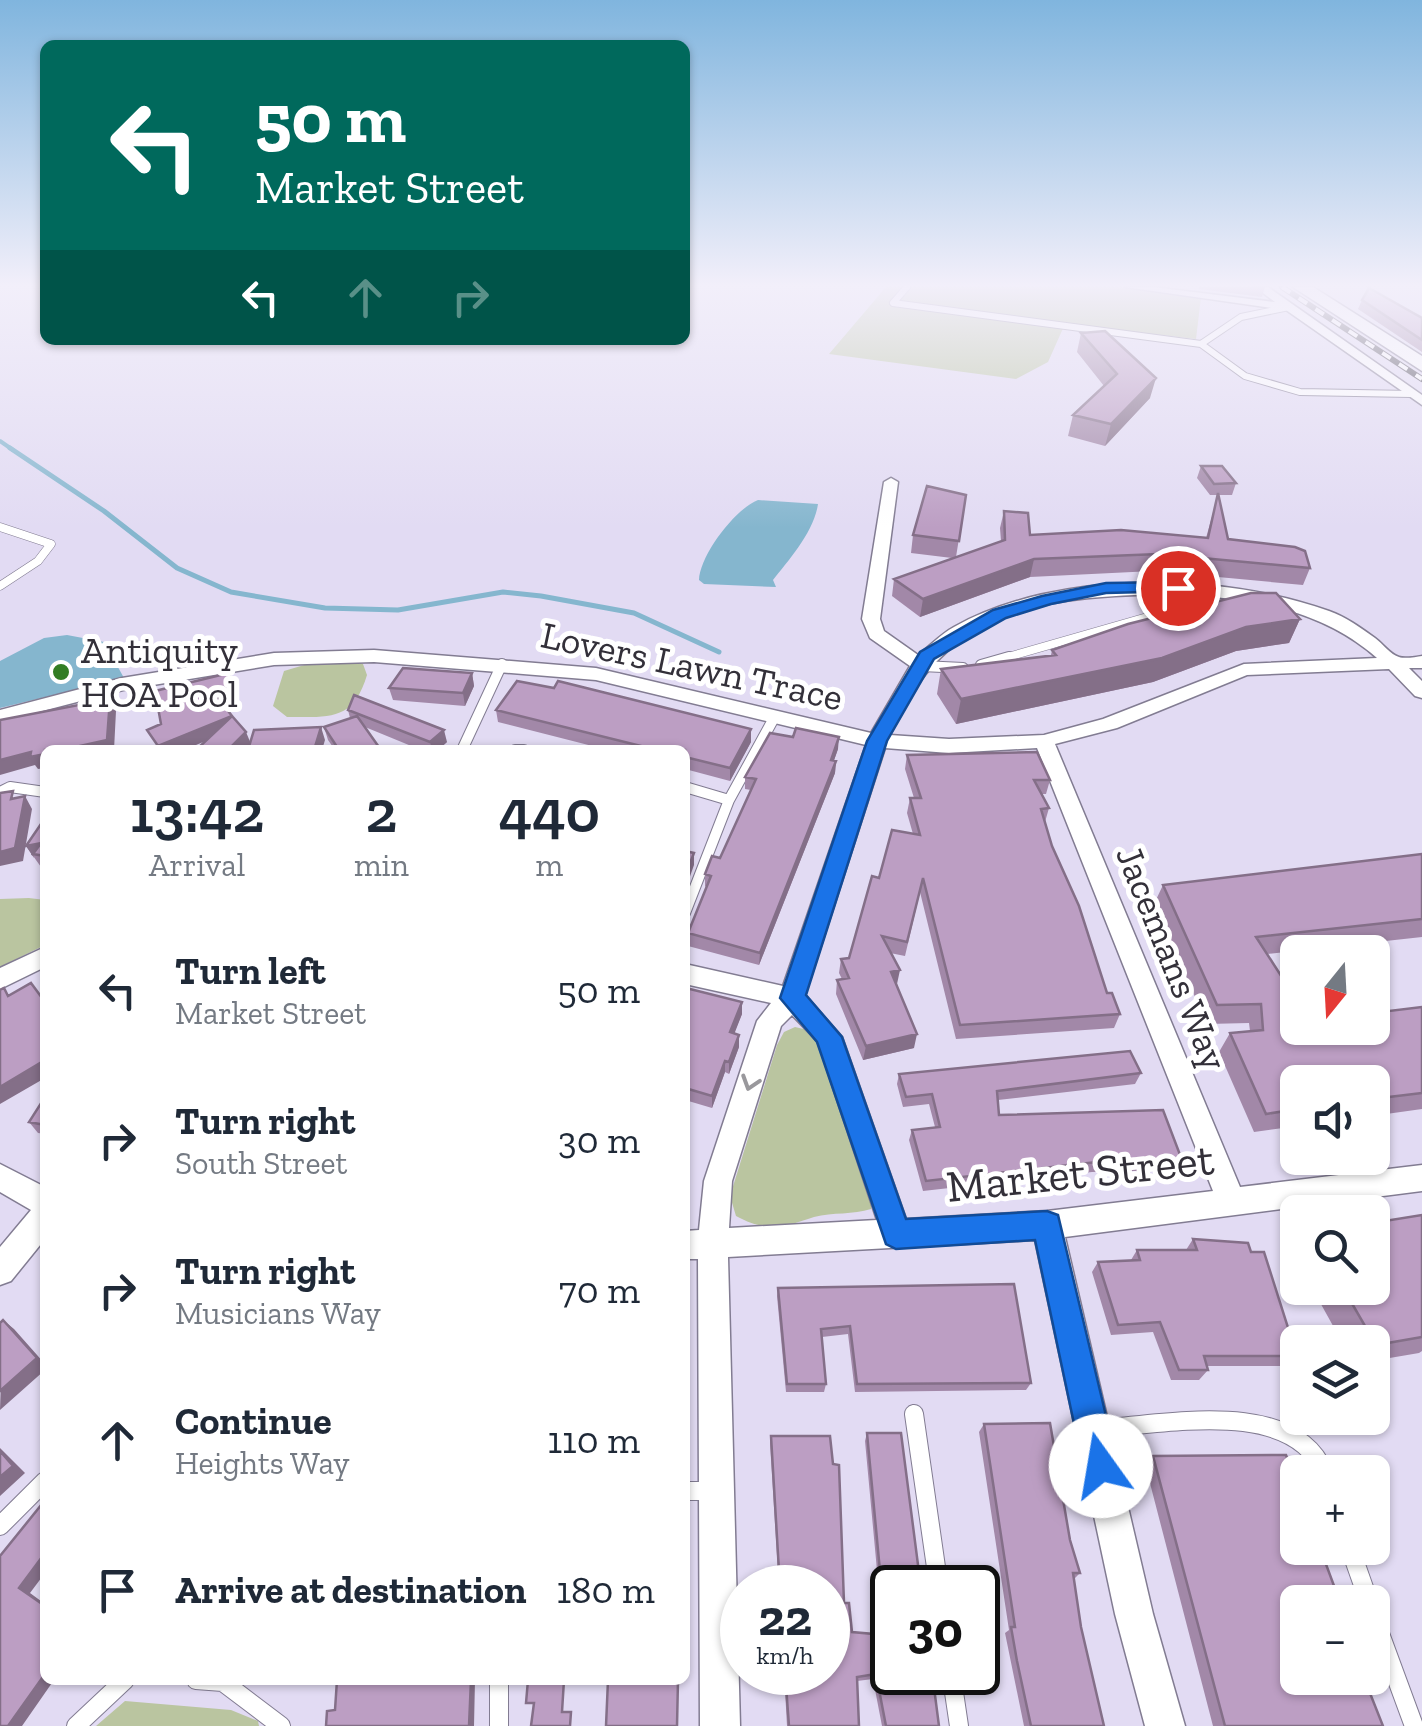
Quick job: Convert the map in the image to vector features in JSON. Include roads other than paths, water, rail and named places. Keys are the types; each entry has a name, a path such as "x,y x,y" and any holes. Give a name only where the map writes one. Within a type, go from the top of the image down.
{"street":[{"path":"1375,368 1417,397"},
{"path":"891,482 870,620 876,634 920,666"},
{"path":"720,1726 700,1491 699,1245 770,1021 792,998 877,741 920,666 949,640 999,614 1048,600 1106,588 1220,592 1326,616 1396,665 1422,692"},
{"name":"Lovers Lawn Trace","path":"0,716 122,684 274,659 374,656 596,674 877,741 948,746 1044,742 1110,724 1244,670 1422,662"},
{"name":"Jacemans Way","path":"1044,742 1232,1202"},
{"path":"0,979 40,959"},
{"path":"690,975 792,998 828,1037 896,1234"},
{"path":"0,1177 40,1200"},
{"name":"Market Street","path":"699,1245 1047,1226 1422,1178"},
{"path":"0,1270 40,1222"},
{"path":"1047,1226 1134,1614 1166,1726"}],"lane":[{"path":"1232,368 1328,398 1417,397"},
{"path":"0,527 51,544 38,561 0,586"},
{"path":"920,666 957,669 1011,660 1120,622 1204,601 1220,592"},
{"path":"464,745 502,664"},
{"path":"690,899 729,800 774,718"},
{"path":"0,792 10,787 40,791"},
{"path":"690,788 729,800"},
{"path":"914,1414 936,1565"},
{"path":"1092,1429 1276,1426 1303,1441 1317,1455"},
{"path":"0,1526 40,1486"},
{"path":"1390,1661 1414,1726"},
{"path":"76,1726 86,1712 118,1685"},
{"path":"227,1685 282,1726"},
{"path":"499,1685 499,1726"},
{"path":"954,1695 959,1726"}],"water":[{"path":"758,500 818,504 806,535 773,580 776,587 704,584 699,580 701,570 712,546 739,513"},
{"name":"Antiquity HOA Pool","path":"67,635 104,642 124,678 0,708 0,661 44,638"}],"waterway":[{"path":"0,441 13,450"},
{"path":"10,448 104,511 177,568 231,592 325,608 398,610 503,592 541,596 634,613 719,652"}],"railway":[{"path":"1405,368 1422,379"}],"place":[{"name":"Antiquity HOA Pool","path":"61,672"}]}
